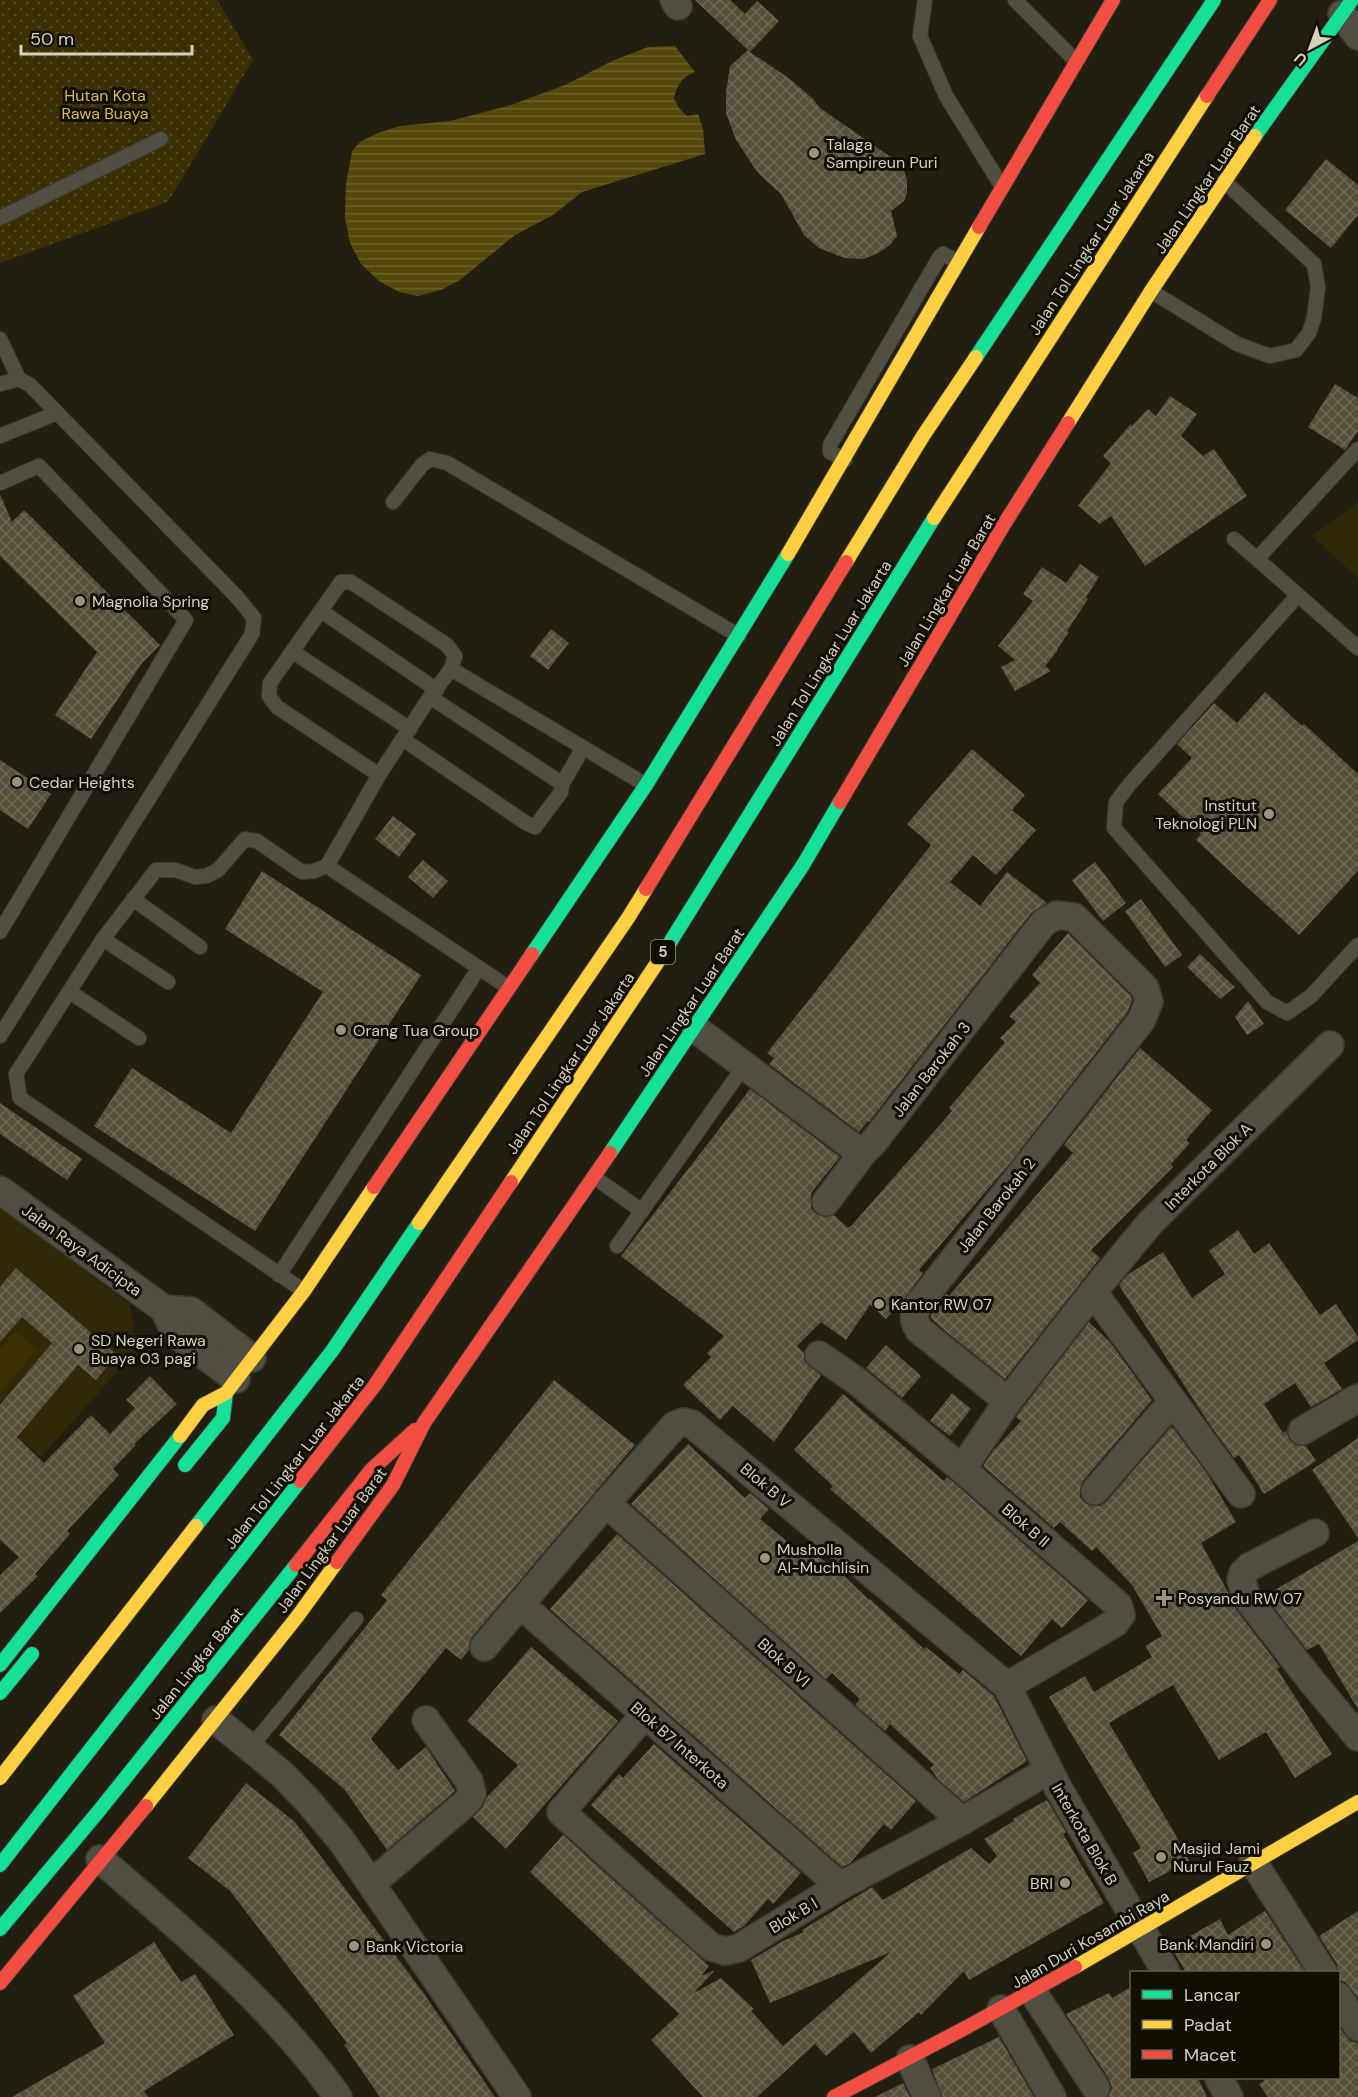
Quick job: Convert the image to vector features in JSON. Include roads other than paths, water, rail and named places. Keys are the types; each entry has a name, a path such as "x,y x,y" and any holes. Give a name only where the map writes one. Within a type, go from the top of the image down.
{"main road":[{"path":"0,1665 203,1405 231,1386 304,1292 646,785 845,460 1113,0"},
{"name":"Jalan Tol Lingkar Luar Jakarta","path":"0,1778 332,1352 380,1282 628,918 923,436 1214,0"},
{"name":"Jalan Tol Lingkar Luar Jakarta","path":"0,1865 375,1385 663,952 971,458 1270,0"},
{"name":"Jalan Lingkar Luar Barat","path":"0,1983 216,1720 297,1617 393,1485 424,1423 594,1177 803,865 1006,521 1151,291 1224,182 1347,7"},
{"path":"176,1476 223,1418 231,1386"},
{"name":"Jalan Lingkar Barat","path":"0,1929 98,1812 371,1470 424,1423"},
{"path":"0,1693 44,1638"},
{"name":"Jalan Duri Kosambi Raya","path":"834,2097 910,2060 1001,2009 1358,1802"}],"street":[{"path":"1347,7 1358,36"},
{"name":"Jalan Barokah 3","path":"826,1202 1044,922 1057,915 1074,917 1145,988"},
{"name":"Jalan Barokah 2","path":"1008,1401 919,1330 914,1322 914,1314 918,1305 1141,1021 1149,1002 1145,988"},
{"path":"693,1027 849,1144 856,1149 865,1150"},
{"name":"Interkota Blok A","path":"962,1469 1008,1401 1150,1223 1330,1045"},
{"name":"Jalan Raya Adicipta","path":"0,1190 164,1309 176,1334 231,1386"},
{"path":"1093,1292 1241,1494"},
{"name":"Jalan Raya Adicipta","path":"164,1309 191,1311 252,1358"},
{"name":"Blok B II","path":"819,1355 858,1382 1118,1605 1121,1615 1115,1623 1006,1686"},
{"path":"1302,1431 1358,1398"},
{"path":"1095,1491 1172,1402"},
{"name":"Blok B V","path":"484,1647 675,1425 683,1422 693,1424 1006,1686 1049,1770"},
{"name":"Blok B VI","path":"606,1503 962,1821"},
{"path":"1316,1533 1249,1568 1241,1580 1247,1598 1308,1678 1358,1737"},
{"name":"Blok B7 Interkota","path":"520,1604 840,1886"},
{"name":"Blok B I","path":"645,1714 561,1812 717,1950 739,1948 840,1886 962,1821 1049,1770"},
{"path":"372,1883 468,1801 472,1793 469,1781 426,1719"},
{"path":"216,1720 282,1774 341,1840 517,2097"},
{"name":"Interkota Blok B","path":"1049,1770 1166,1971"},
{"path":"100,1859 244,1988 319,2069 338,2097"},
{"path":"1253,1862 1322,1971"},
{"path":"1032,1991 1096,2088"},
{"path":"1340,1999 1358,2026"},
{"path":"1001,2009 1053,2097"},
{"path":"910,2060 927,2097"},
{"path":"1220,2079 1229,2097"}],"lane":[{"path":"925,0 920,36 946,96 1002,187"},
{"path":"1015,0 1076,60"},
{"path":"0,218 161,139"},
{"path":"1151,291 1237,344 1270,356 1296,350 1308,333 1314,318 1318,287 1314,264 1224,182"},
{"path":"845,460 829,449 836,436 939,258 943,254 959,262"},
{"path":"0,339 19,379 30,385 255,618 252,634 0,1036"},
{"path":"0,384 19,379"},
{"path":"0,436 57,413"},
{"path":"1257,559 1358,449"},
{"path":"393,502 430,459 447,463 739,636"},
{"path":"0,483 39,466 186,621 0,932"},
{"path":"1234,539 1358,648"},
{"path":"304,1292 20,1098 16,1074 103,939 156,870 175,870 195,877 206,876 218,870 245,839 257,841 302,872 314,871 327,866 380,775 451,669 455,656 447,645 351,582 341,582 270,683 268,696 277,707 380,775"},
{"path":"1298,595 1129,785 1116,802 1114,828 1267,1002 1287,1013 1311,996 1358,945"},
{"path":"321,611 562,784"},
{"path":"292,652 526,823 535,827 561,792 562,784 583,748"},
{"path":"451,669 646,785"},
{"path":"327,866 509,988"},
{"path":"133,899 200,947"},
{"path":"103,939 168,982"},
{"path":"279,1275 479,968"},
{"path":"70,992 138,1038"},
{"path":"617,1246 744,1066"},
{"path":"594,1177 642,1211"},
{"path":"250,1748 356,1619"}],"place":[{"name":"Talaga Sampireun Puri","path":"814,153"},
{"name":"Magnolia Spring","path":"80,601"},
{"name":"Cedar Heights","path":"17,782"},
{"name":"Institut Teknologi PLN","path":"1269,814"},
{"name":"Orang Tua Group","path":"341,1030"},
{"name":"Kantor RW 07","path":"879,1304"},
{"name":"SD Negeri Rawa Buaya 03 pagi","path":"79,1349"},
{"name":"Musholla Al-Muchlisin","path":"765,1558"},
{"name":"Posyandu RW 07","path":"1164,1598"},
{"name":"Masjid Jami Nurul Fauz","path":"1161,1857"},
{"name":"BRI","path":"1065,1883"},
{"name":"Bank Mandiri","path":"1266,1944"},
{"name":"Bank Victoria","path":"354,1946"}],"park label":[{"name":"Hutan Kota Rawa Buaya","path":"105,104"}]}
